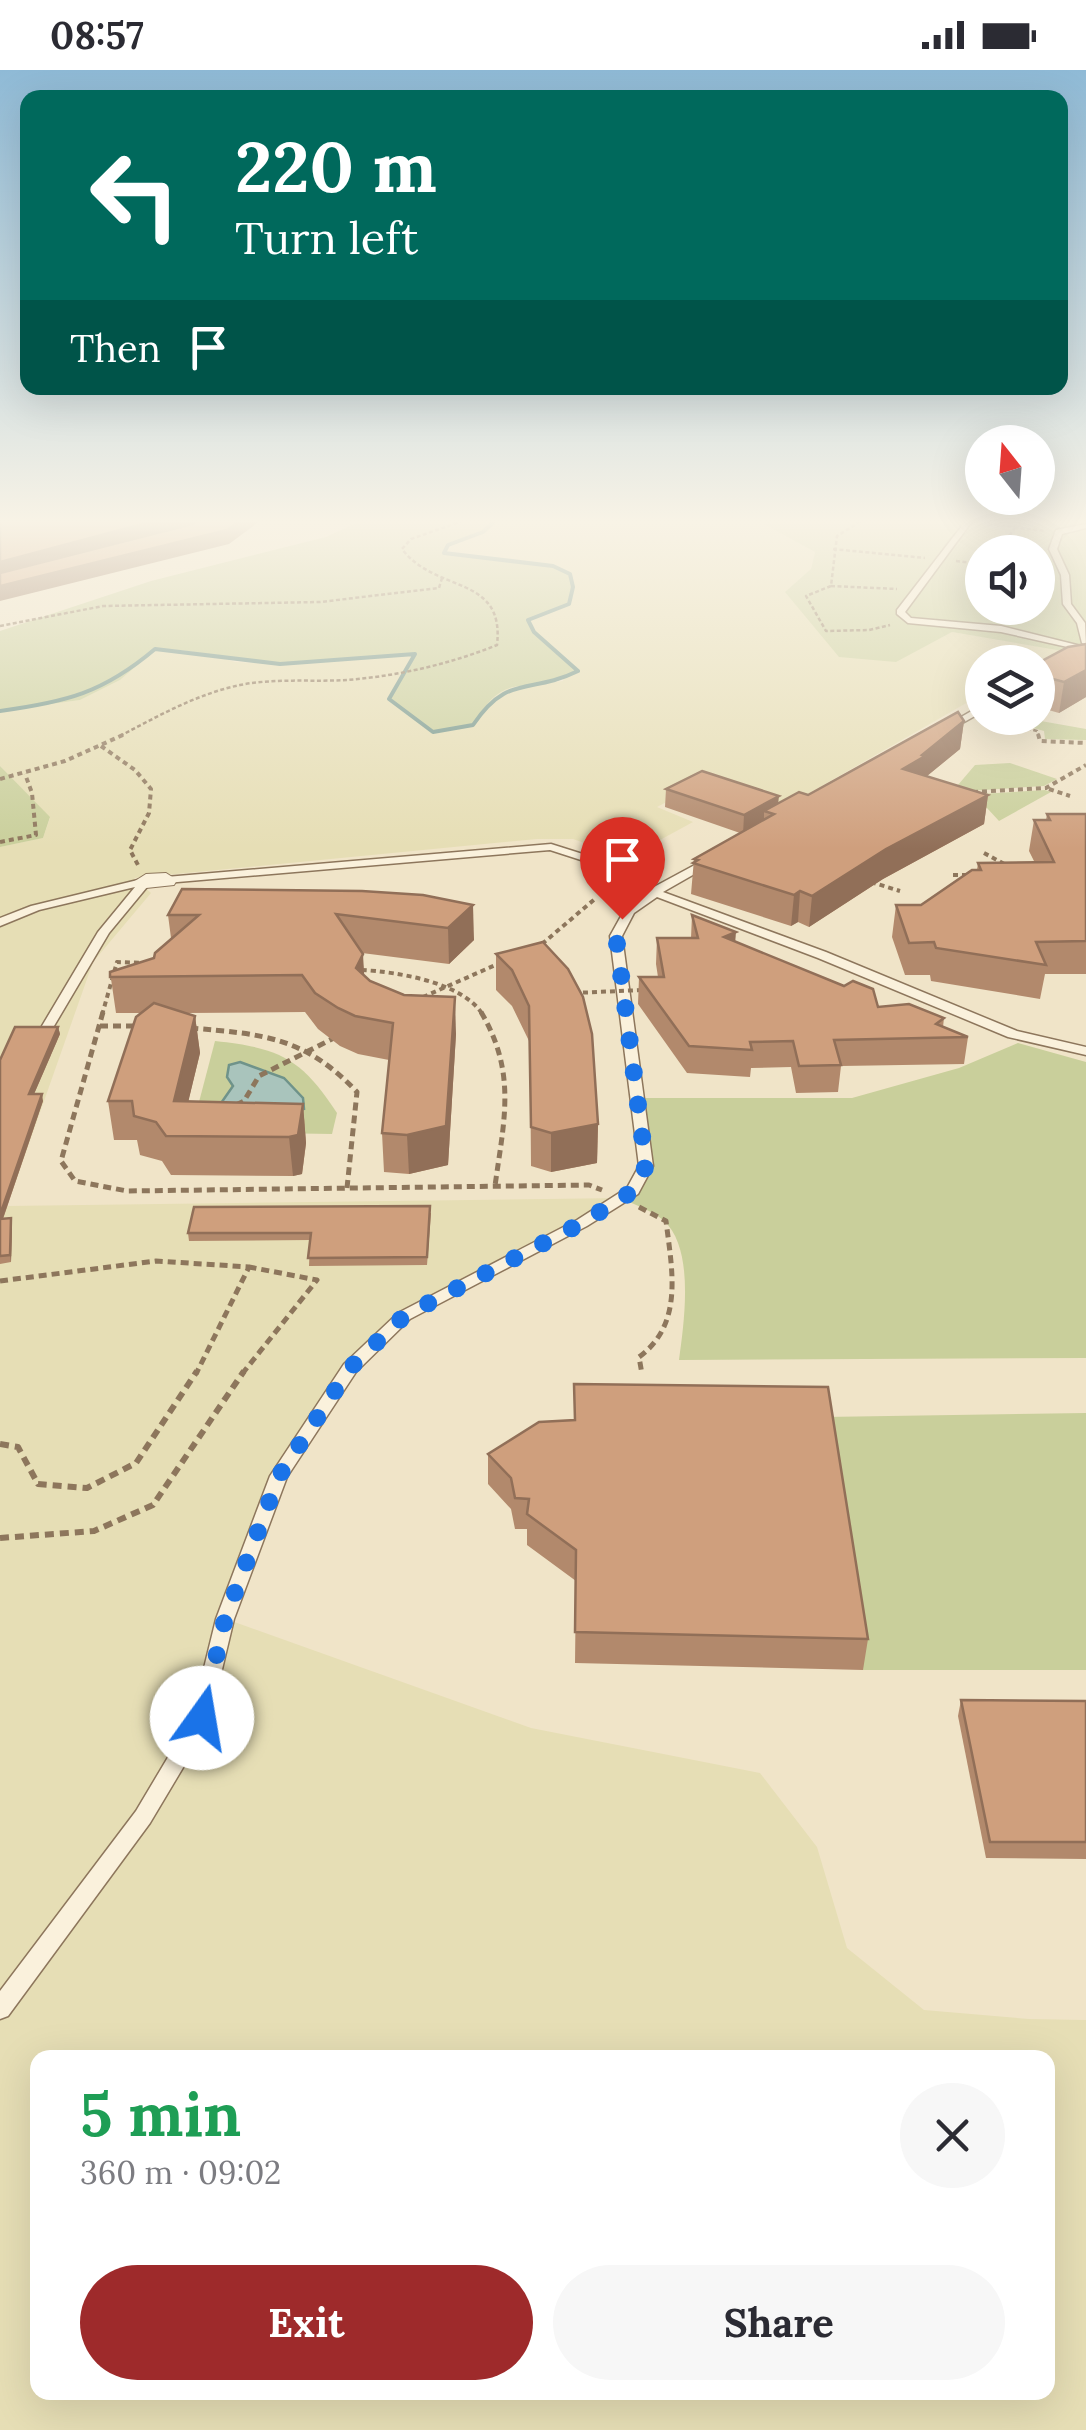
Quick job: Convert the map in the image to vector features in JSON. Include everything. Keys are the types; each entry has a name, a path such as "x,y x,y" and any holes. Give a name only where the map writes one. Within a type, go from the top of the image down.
{"lane":[{"path":"992,628 1084,649"},
{"path":"1065,657 1084,649"},
{"path":"939,732 965,717"},
{"path":"0,922 54,903 156,881 551,847 585,858 655,893 837,960 1013,1034 1086,1051"},
{"path":"0,2009 143,1816 202,1718 225,1619 279,1476 350,1368 404,1316 633,1191 646,1166 616,936 628,911 721,854"},
{"path":"48,1026 104,932 156,881"}],"path":[{"path":"0,778 25,774 100,746 160,713 223,689 258,681 362,678 467,658 498,645 502,628"},
{"path":"824,628 877,628"},
{"path":"1038,735 1040,741 1086,743"},
{"path":"100,746 147,780 154,793 154,804 130,850 156,881"},
{"path":"1046,788 1086,765"},
{"path":"0,842 36,835 32,794 25,774"},
{"path":"958,793 1046,788 1070,796"},
{"path":"984,853 1021,871"},
{"path":"954,875 973,876"},
{"path":"868,880 900,892"},
{"path":"530,953 596,898"},
{"path":"408,1004 514,958"},
{"path":"156,963 117,962 60,1161 75,1181 128,1190 589,1186"},
{"path":"350,969 409,973 476,1004 496,1038 508,1090 495,1186"},
{"path":"566,983 574,993 643,990"},
{"path":"98,1026 148,1026"},
{"path":"179,1027 278,1042 327,1061 357,1092 346,1188"},
{"path":"232,1107 244,1100 259,1076 339,1035"},
{"path":"622,1198 666,1221 671,1263 674,1304 655,1349 639,1357 642,1374"},
{"path":"0,1282 156,1261 249,1266 317,1280 221,1401 153,1506 94,1530 0,1538"},
{"path":"0,1444 18,1447 38,1484 87,1488 136,1464 198,1369 249,1266"}],"shaded area":[{"path":"532,628 866,628 896,661 952,632 1031,645 965,645 965,704 778,811 699,785 657,807 693,822 627,858 573,839 537,839 134,878 151,893 93,962 7,1206 622,1198 404,1316 350,1368 279,1476 226,1619 531,1728 760,1773 817,1847 847,1948 924,2010 1086,2020 1086,2430 0,2430 0,847 43,838 50,818 0,766 0,711 80,700 120,680 155,649 188,648 235,662 282,664 415,654 389,699 472,725 500,689 563,681 566,660"}],"green space":[{"path":"532,628 578,671 545,684 509,688 497,694 473,725 433,732 389,699 413,654 280,664 156,649 120,680 80,700 0,711 0,631"},
{"path":"815,628 1086,628 1086,655 1055,650 1055,645 1028,645 952,632 896,662 839,657"},
{"path":"1055,724 1086,729 1086,740 1045,739 1044,735 1055,735"},
{"path":"1010,763 1057,779 1044,786 952,792 975,765"},
{"path":"0,766 50,817 43,838 0,847"},
{"path":"1051,792 999,821 987,808 947,796"},
{"path":"215,1041 273,1052 300,1068 337,1113 332,1134 204,1132 194,1121"},
{"path":"1018,1043 1086,1062 1086,1358 679,1360 685,1287 680,1249 664,1221 622,1198 646,1166 635,1098 852,1098 959,1068"},
{"path":"1086,1413 1086,1670 863,1670 824,1417"}],"water":[{"path":"240,1062 284,1078 303,1098 304,1109 287,1115 219,1106 233,1086 227,1077 229,1065"}],"building":[{"path":"1086,644 1086,670 1064,682 1055,680 1055,654"},
{"path":"958,712 964,721 922,755 925,756 903,769 988,795 886,849 812,896 800,891 794,895 693,863 774,814 764,811 799,792 808,795"},
{"path":"702,771 779,796 744,815 666,789"},
{"path":"1047,814 1086,814 1086,941 1036,942 1046,965 936,948 934,942 909,943 896,905 921,905 972,870 981,870 978,863 1054,862 1034,820 1050,820"},
{"path":"182,889 362,891 423,895 473,905 448,928 336,914 363,954 356,968 370,981 404,995 455,997 446,1126 407,1135 382,1133 393,1023 355,1016 338,1008 315,993 302,975 110,977 110,972 154,958 199,915 168,915"},
{"path":"692,915 736,932 724,937 844,986 853,981 873,989 878,1007 909,1004 944,1018 936,1024 968,1037 834,1040 841,1065 799,1066 793,1041 750,1042 752,1050 689,1046 639,977 664,977 657,938 698,938"},
{"path":"543,942 568,969 583,997 592,1034 598,1124 551,1133 531,1127 529,1006 512,970 496,954"},
{"path":"154,1003 195,1016 174,1101 303,1104 298,1135 166,1136 156,1122 134,1116 132,1101 108,1101 136,1017"},
{"path":"15,1027 58,1027 29,1094 42,1094 0,1215 0,1060"},
{"path":"430,1206 427,1257 308,1258 311,1233 188,1233 194,1207"},
{"path":"11,1218 10,1255 0,1256 0,1219"},
{"path":"574,1384 828,1387 868,1639 575,1632 576,1550 527,1514 529,1499 515,1498 511,1478 488,1454 539,1422 575,1420"},
{"path":"961,1700 1086,1701 1086,1842 990,1842"}],"waterway":[{"path":"0,711 45,704 101,686 155,649 280,664 415,654 389,699 433,732 473,725 497,698 509,691 578,671 532,628"}],"route":[{"path":"202,1718 225,1619 279,1476 350,1368 404,1316 582,1223 633,1191 646,1166 616,936 622,919"}]}
